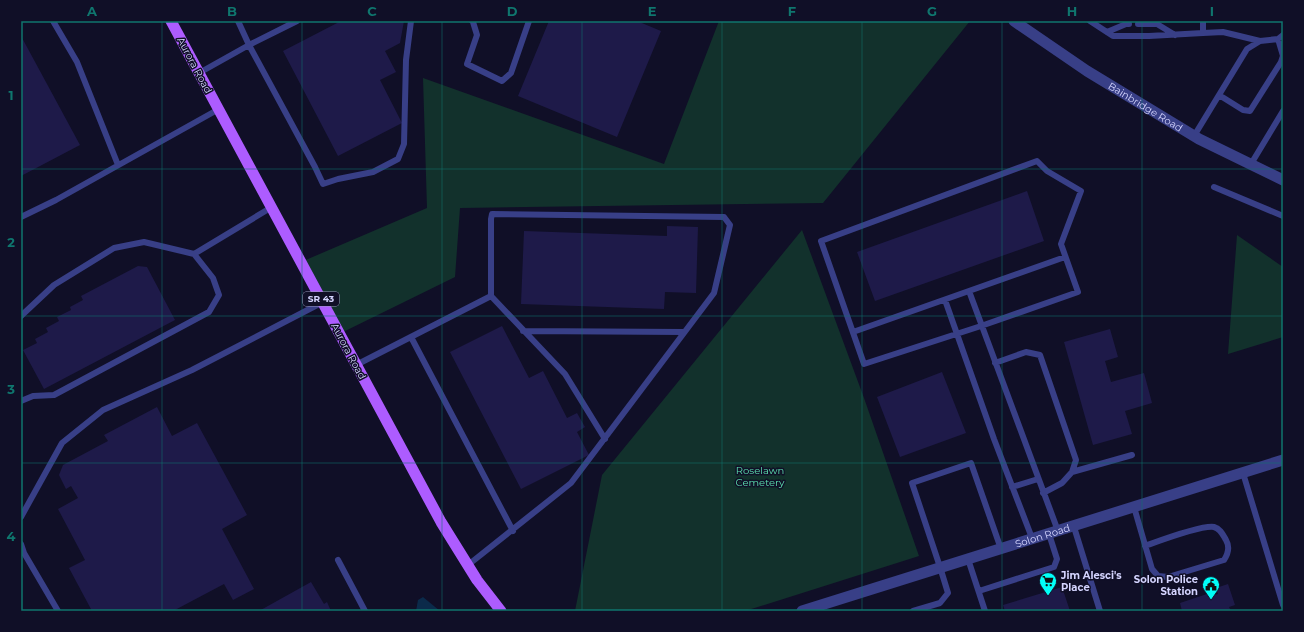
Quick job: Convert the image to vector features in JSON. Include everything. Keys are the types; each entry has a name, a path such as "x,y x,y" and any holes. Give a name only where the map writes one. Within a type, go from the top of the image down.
{"main road":[{"name":"Aurora Road","path":"171,21 441,522 477,580 502,611"}],"street":[{"name":"Bainbridge Road","path":"1014,21 1087,71 1194,136 1283,180"},
{"name":"Solon Road","path":"802,611 1283,460"}],"lane":[{"path":"53,21 77,62 118,165"},
{"path":"238,21 249,45 312,160 323,184 338,179 373,172 398,159 404,144 406,60 411,21"},
{"path":"199,73 249,45 297,21"},
{"path":"472,21 477,35 467,64 502,81 511,73 529,21"},
{"path":"1090,21 1113,36 1175,35 1223,32 1260,42"},
{"path":"1203,21 1203,33"},
{"path":"1107,32 1129,24"},
{"path":"1138,24 1157,24 1175,35"},
{"path":"1194,136 1247,49 1260,42 1280,37 1283,56 1281,62 1250,111 1243,110 1219,95"},
{"path":"21,217 56,200 218,109"},
{"path":"1251,164 1283,111"},
{"path":"1037,161 1047,171 1081,191 1061,244 1078,292 982,326 864,364 821,241 1037,161"},
{"path":"1214,187 1283,216"},
{"path":"194,254 272,207"},
{"path":"468,566 571,484 714,293 730,225 724,217 492,214 491,296 565,374 605,438"},
{"path":"21,316 54,285 114,248 144,242 194,254 213,278 219,295 209,312 54,395 33,396 21,401"},
{"path":"853,332 1065,257"},
{"path":"969,291 1043,493 1054,533 1057,559 1054,567 979,592"},
{"path":"356,365 491,296"},
{"path":"945,300 1012,487 1032,538"},
{"path":"21,517 62,443 103,410 192,370 323,302"},
{"path":"524,330 684,332"},
{"path":"411,337 513,531"},
{"path":"995,363 1026,352 1040,356 1076,460 1072,472 1062,483 1043,493"},
{"path":"1072,472 1132,455"},
{"path":"914,611 940,603 948,593 912,483 971,463 1001,549"},
{"path":"1243,473 1283,605"},
{"path":"1012,487 1038,479"},
{"path":"1134,507 1145,546 1152,569 1158,576 1168,577 1224,560 1228,554 1228,543 1221,531 1214,527 1201,528 1145,546"},
{"path":"1074,526 1100,611"},
{"path":"21,544 24,553 58,611"},
{"path":"968,559 985,611"},
{"path":"338,560 365,611"}],"green space":[{"path":"719,21 970,21 823,203 460,208 455,277 339,334 301,262 427,208 423,78 664,164"},
{"name":"Roselawn Cemetery","path":"802,230 864,398 919,556 745,611 575,611 602,475"},
{"path":"1237,235 1283,267 1283,337 1228,354"}],"water":[{"path":"423,597 440,611 416,611 418,600"}],"building":[{"path":"341,21 404,21 400,43 385,51 396,72 380,80 402,123 338,156 283,51"},
{"path":"549,21 637,21 661,31 617,137 518,96"},
{"path":"21,36 80,145 21,176"},
{"path":"1027,191 1044,241 875,301 857,252"},
{"path":"667,226 698,227 696,293 665,292 664,309 521,304 524,231 667,236"},
{"path":"138,266 147,267 175,320 44,389 23,350 37,343 35,339 48,332 46,328 59,321 57,317 71,310 70,307 83,300 81,296"},
{"path":"502,326 529,378 543,371 567,418 577,413 585,427 577,432 589,455 521,489 450,352"},
{"path":"1110,329 1118,357 1105,361 1111,382 1144,373 1152,403 1125,411 1132,434 1093,445 1064,342"},
{"path":"942,372 966,433 900,457 877,397"},
{"path":"157,407 172,436 197,423 247,515 222,529 254,589 233,600 224,584 173,611 92,611 69,568 85,560 58,509 78,498 71,486 66,489 59,475 63,465 108,441 104,435"},
{"path":"311,582 324,604 327,602 331,611 259,611"},
{"name":"Solon Police Station","path":"1228,584 1235,605 1229,607 1231,611 1182,611 1180,603 1207,594 1208,597 1218,594 1216,588"},
{"name":"Jim Alesci's Place","path":"1062,587 1070,611 1005,611 1003,605"}],"place":[{"name":"Jim Alesci's Place","path":"1048,596"},
{"name":"Solon Police Station","path":"1211,600"}]}
